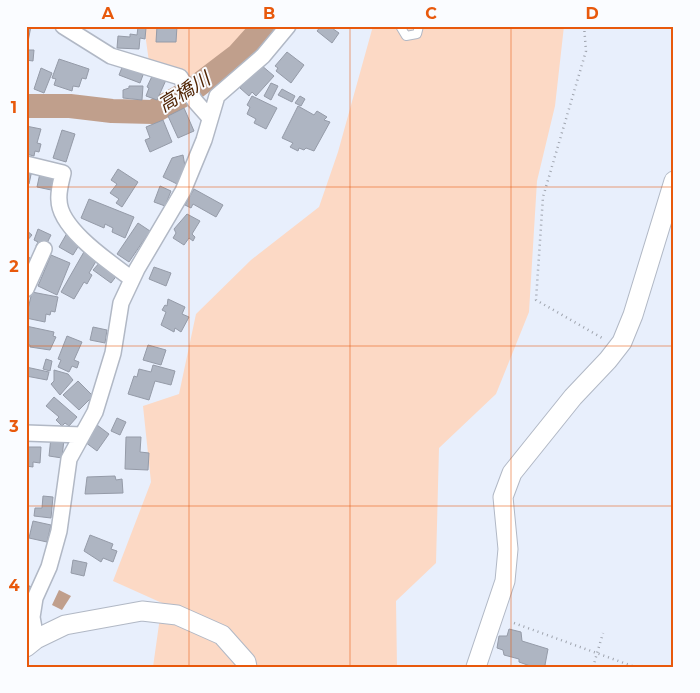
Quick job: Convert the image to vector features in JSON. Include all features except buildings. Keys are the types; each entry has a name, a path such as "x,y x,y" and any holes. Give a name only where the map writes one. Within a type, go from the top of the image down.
{"street":[{"path":"63,26 111,56 180,77 195,101 210,118"},
{"path":"247,667 246,662 222,635 177,616 142,611 97,618 65,626 31,643 32,617 35,598 49,567 59,531 69,459 95,412 113,353 122,303 132,279 183,191 204,140 217,96 263,56 288,26"},
{"path":"26,164 63,173 58,202 66,221 93,250 132,279"},
{"path":"476,667 504,581 508,549 503,498 512,473 573,397 618,348 634,316 674,181"},
{"path":"26,289 44,249"},
{"path":"26,433 82,435"}],"lane":[{"path":"400,26 406,36 417,34 419,26"}],"path":[{"path":"584,26 586,51 543,197 536,300 618,348"},
{"path":"514,624 598,652 635,667"},
{"path":"593,667 603,633"}],"shaded area":[{"path":"144,26 269,26 254,47 209,90 195,87 149,62"},
{"path":"373,26 564,26 555,106 537,181 529,312 496,394 439,448 436,563 396,601 397,667 153,667 162,603 113,581 151,482 143,406 179,394 196,314 251,260 319,207 338,152"},
{"path":"59,590 71,596 62,610 52,605"}],"waterway":[{"name":"高橋川","path":"26,106 70,106 112,111 153,112 192,90 238,55 264,26"}]}
